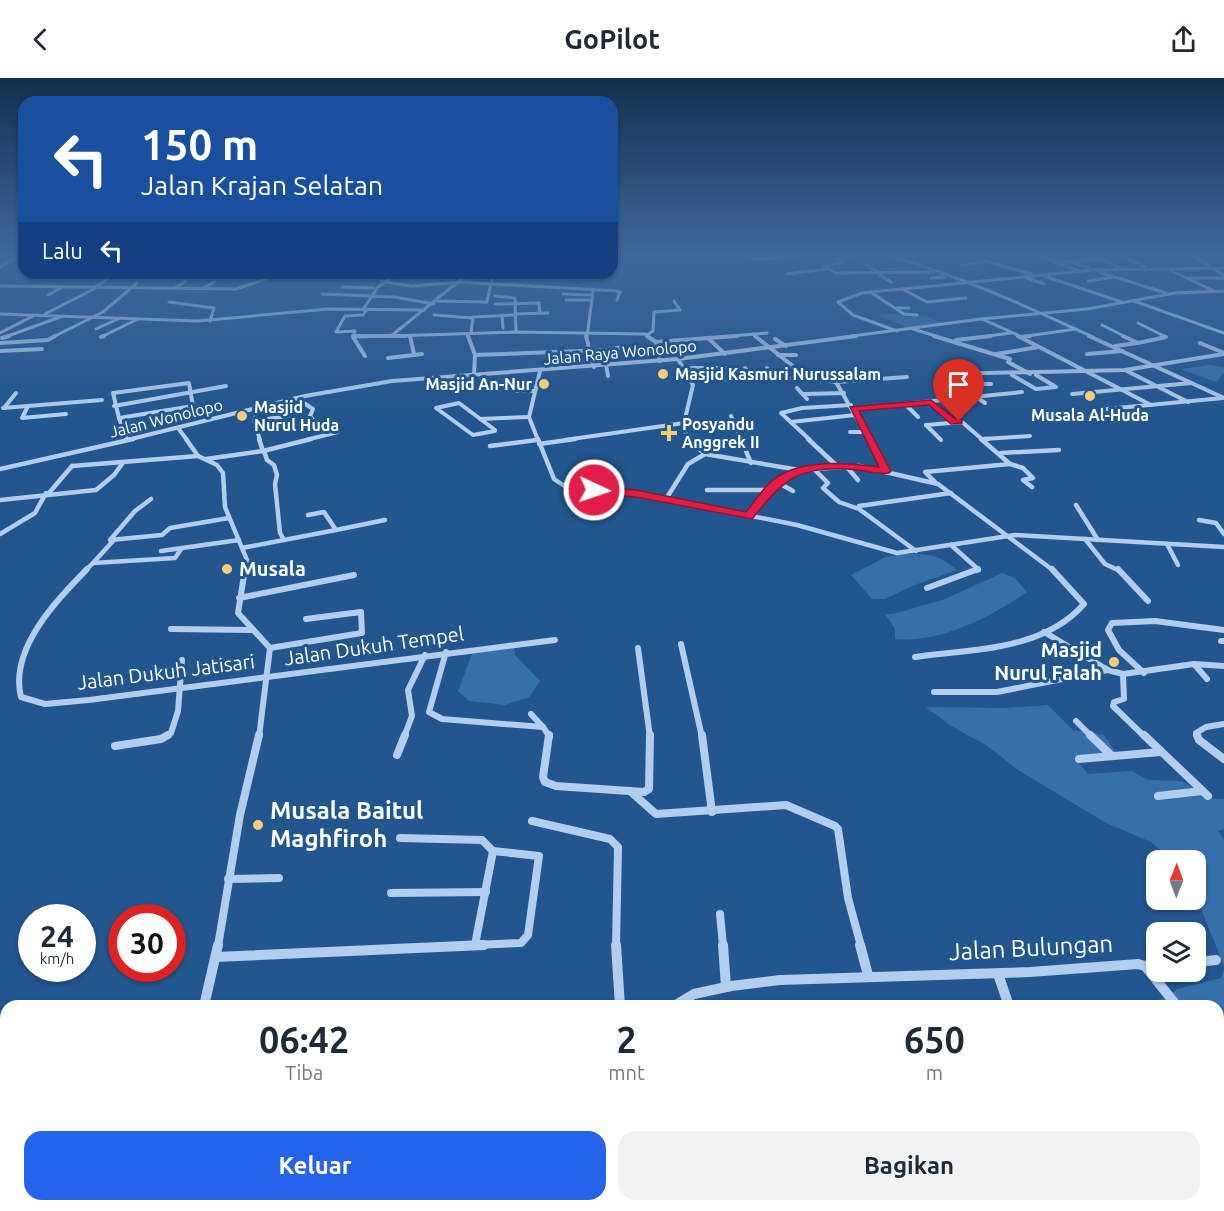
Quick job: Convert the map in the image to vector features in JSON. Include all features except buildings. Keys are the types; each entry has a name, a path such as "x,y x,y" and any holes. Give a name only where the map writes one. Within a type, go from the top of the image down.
{"street":[{"path":"44,315 55,308"},
{"path":"0,338 48,340 69,327 96,316 106,308"},
{"path":"210,321 213,308"},
{"path":"353,337 355,331 336,331 345,316 363,315 366,308"},
{"path":"391,336 427,308"},
{"path":"516,308 516,332"},
{"path":"540,308 540,313"},
{"path":"588,308 585,334 594,367"},
{"path":"647,335 652,331 654,312 680,310 679,308"},
{"path":"843,308 853,315 898,331"},
{"path":"896,308 909,308"},
{"path":"896,308 904,314 917,315"},
{"path":"1031,308 1224,398"},
{"name":"Jalan Raya Wonolopo","path":"338,390 412,378 594,367 725,354 981,319 1094,308"},
{"path":"1153,308 1224,333"},
{"path":"0,314 210,321 328,309 424,310"},
{"path":"434,315 472,318 548,313"},
{"path":"0,338 36,314"},
{"path":"49,318 57,315"},
{"path":"0,338 65,315"},
{"path":"502,315 503,328"},
{"path":"96,329 121,317"},
{"path":"101,337 139,318"},
{"path":"472,318 469,334 475,355 474,374"},
{"path":"981,319 1090,372 1151,405"},
{"path":"1114,346 1166,337 1138,323"},
{"path":"1102,325 1138,343"},
{"path":"911,329 1010,359 1008,362 1056,387 1036,389"},
{"path":"1020,337 1077,329"},
{"path":"353,337 516,332 647,335 656,342 660,361"},
{"path":"656,342 767,333"},
{"path":"952,341 1011,333"},
{"path":"753,334 808,378"},
{"path":"410,336 414,354"},
{"path":"353,337 365,356"},
{"path":"708,338 725,354"},
{"path":"775,339 787,347"},
{"path":"1200,343 1224,353"},
{"path":"475,355 589,351 622,347"},
{"path":"996,354 1039,347"},
{"path":"0,351 42,349"},
{"path":"1087,354 1124,351"},
{"path":"986,403 944,374 1033,374 1125,370 1224,353"},
{"path":"388,358 422,354"},
{"path":"777,355 796,355"},
{"path":"678,359 691,380 692,394 684,423 689,444 705,454 763,467 799,470 846,466 886,471 938,484"},
{"path":"606,365 608,376"},
{"path":"684,368 727,368"},
{"path":"745,368 753,379"},
{"path":"767,368 774,379"},
{"path":"1125,370 1188,402"},
{"path":"540,371 529,417 538,442 558,483 569,489 626,492 666,499 797,525 890,552 916,551 1008,535 1224,547"},
{"path":"1011,374 1041,392"},
{"path":"688,375 738,375"},
{"path":"691,380 808,378 837,382 907,377"},
{"path":"837,382 886,471"},
{"path":"118,417 193,405 189,383 120,390 113,393 118,417 127,440"},
{"path":"1072,394 1192,383"},
{"path":"956,384 991,384"},
{"path":"115,404 226,386"},
{"path":"798,388 807,399"},
{"name":"Jalan Wonolopo","path":"0,469 338,390"},
{"path":"515,391 534,391"},
{"path":"837,466 783,412 802,408 906,405 1022,392"},
{"path":"1,416 2,408 16,393"},
{"path":"804,394 844,393"},
{"path":"296,398 313,409 310,416 318,426"},
{"path":"1107,409 1224,398"},
{"path":"2,408 102,400"},
{"path":"480,419 495,431 473,435 436,408 458,402 480,419 529,417"},
{"path":"931,402 954,422"},
{"path":"906,405 918,417"},
{"path":"28,406 22,418 66,414"},
{"path":"257,408 254,421 267,460 274,465 278,475 275,484 280,533 284,540"},
{"path":"791,422 855,415"},
{"path":"254,421 288,416"},
{"path":"731,416 751,463"},
{"path":"941,440 926,425 962,422 1010,464 1030,474 1033,478 1023,480 1032,487"},
{"path":"490,446 684,423"},
{"path":"178,428 198,456"},
{"path":"205,459 264,451 338,432"},
{"path":"850,432 865,432"},
{"path":"983,439 1030,436"},
{"path":"1000,453 1059,450"},
{"path":"0,534 25,521 38,510 48,493 72,466 72,454"},
{"path":"666,499 688,464 705,454"},
{"path":"72,466 122,464 198,456 220,467 223,473 224,500 247,560 239,598 354,575"},
{"path":"0,500 99,489 122,464"},
{"path":"915,657 1019,643 1044,632 1084,604 1063,578 924,473 1010,464"},
{"path":"846,466 858,480"},
{"path":"814,469 827,482 823,488 835,500 850,509 859,509 916,551"},
{"path":"748,516 777,482 799,470"},
{"path":"594,475 594,490"},
{"path":"777,482 793,491"},
{"path":"708,490 770,490"},
{"path":"859,506 952,493"},
{"path":"113,541 110,540 135,512 152,499"},
{"path":"1076,505 1098,540"},
{"path":"308,514 324,512 336,530"},
{"path":"93,563 113,541 162,535 170,528 230,518"},
{"path":"242,548 385,520"},
{"path":"1199,520 1213,522 1224,534"},
{"path":"1085,539 1105,564 1118,569 1148,601"},
{"path":"161,550 239,540"},
{"path":"927,588 979,570 951,544"},
{"path":"1167,544 1178,565"},
{"path":"93,563 175,558 181,549"},
{"name":"Jalan Dukuh Jatisari","path":"93,563 67,590 36,629 21,665 19,694 30,701 54,704 269,677 228,879 216,957 205,1000"},
{"name":"Jalan Dukuh Tempel","path":"239,598 238,613 251,630 270,648 269,677 446,652 555,640"},
{"path":"270,648 362,633 361,612 306,619"},
{"path":"1144,673 1112,642 1108,630 1112,622 1174,621 1189,627 1224,630"},
{"path":"171,629 251,630"},
{"path":"1044,632 1108,669 1123,674 1144,673 1194,664 1224,666"},
{"path":"681,644 695,688 705,744 712,812"},
{"path":"531,714 550,736 542,779 545,782 556,786 644,792 649,787 650,756 646,702 638,648"},
{"path":"446,652 430,707 429,712 433,716 442,719 543,728"},
{"path":"397,755 412,716 408,690 424,655"},
{"path":"115,746 167,737 177,711 182,660"},
{"path":"1194,664 1207,679"},
{"path":"934,692 997,692 1108,669"},
{"path":"1123,674 1124,699 1113,703 1113,706 1205,794 1158,796"},
{"path":"1076,721 1112,756"},
{"path":"1224,724 1206,727 1196,733 1199,740 1224,759"},
{"path":"1079,759 1160,752"},
{"path":"630,791 656,814 789,805 837,828 848,898 868,975"},
{"path":"532,821 610,839 618,847 615,925 620,1000"},
{"path":"400,838 483,840 489,843 494,851 476,945"},
{"path":"216,957 515,945 525,941 528,935 539,855 494,851"},
{"path":"228,879 279,878"},
{"path":"391,892 486,892"},
{"path":"720,914 726,987"},
{"path":"1206,961 1216,960"},
{"name":"Jalan Bulungan","path":"681,1000 726,987 868,975 998,974 1111,965 1145,966"},
{"path":"1145,966 1172,1000"},
{"path":"998,974 1007,1000"}],"shaded area":[{"path":"877,315 927,316 941,323 909,328"},
{"path":"1208,365 1224,367 1224,373 1216,382 1181,369"},
{"path":"902,554 931,556 943,560 957,570 912,586 885,599 872,599 851,575 886,557"},
{"path":"1002,573 1015,578 1027,592 981,619 964,626 930,637 895,639 895,629 885,614 893,614 945,599"},
{"path":"514,648 515,655 540,681 529,697 505,705 469,701 458,691 473,651"},
{"path":"1048,705 1073,730 1104,735 1117,754 1074,757 1088,774 1131,771 1149,780 1182,781 1208,798 1224,799 1224,829 1218,831 1224,840 1224,966 1202,910 1206,910 1206,850 1160,850 1151,842 1106,823 1018,770 986,745 951,726 926,707 1005,708"},
{"path":"1224,969 1224,1000 1159,1000 1171,995 1177,989 1221,978"}],"place":[{"name":"Masjid Kasmuri Nurussalam","path":"663,374"},
{"name":"Masjid An-Nur","path":"544,384"},
{"name":"Musala Al-Huda","path":"1090,396"},
{"name":"Masjid Nurul Huda","path":"242,416"},
{"name":"Posyandu Anggrek II","path":"669,433"},
{"name":"Musala","path":"227,569"},
{"name":"Masjid Nurul Falah","path":"1114,662"},
{"name":"Musala Baitul Maghfiroh","path":"258,825"}],"route":[{"path":"594,490 636,493 748,516 777,482 799,470 859,466 886,471 853,409 931,402 954,422 959,421"}]}
